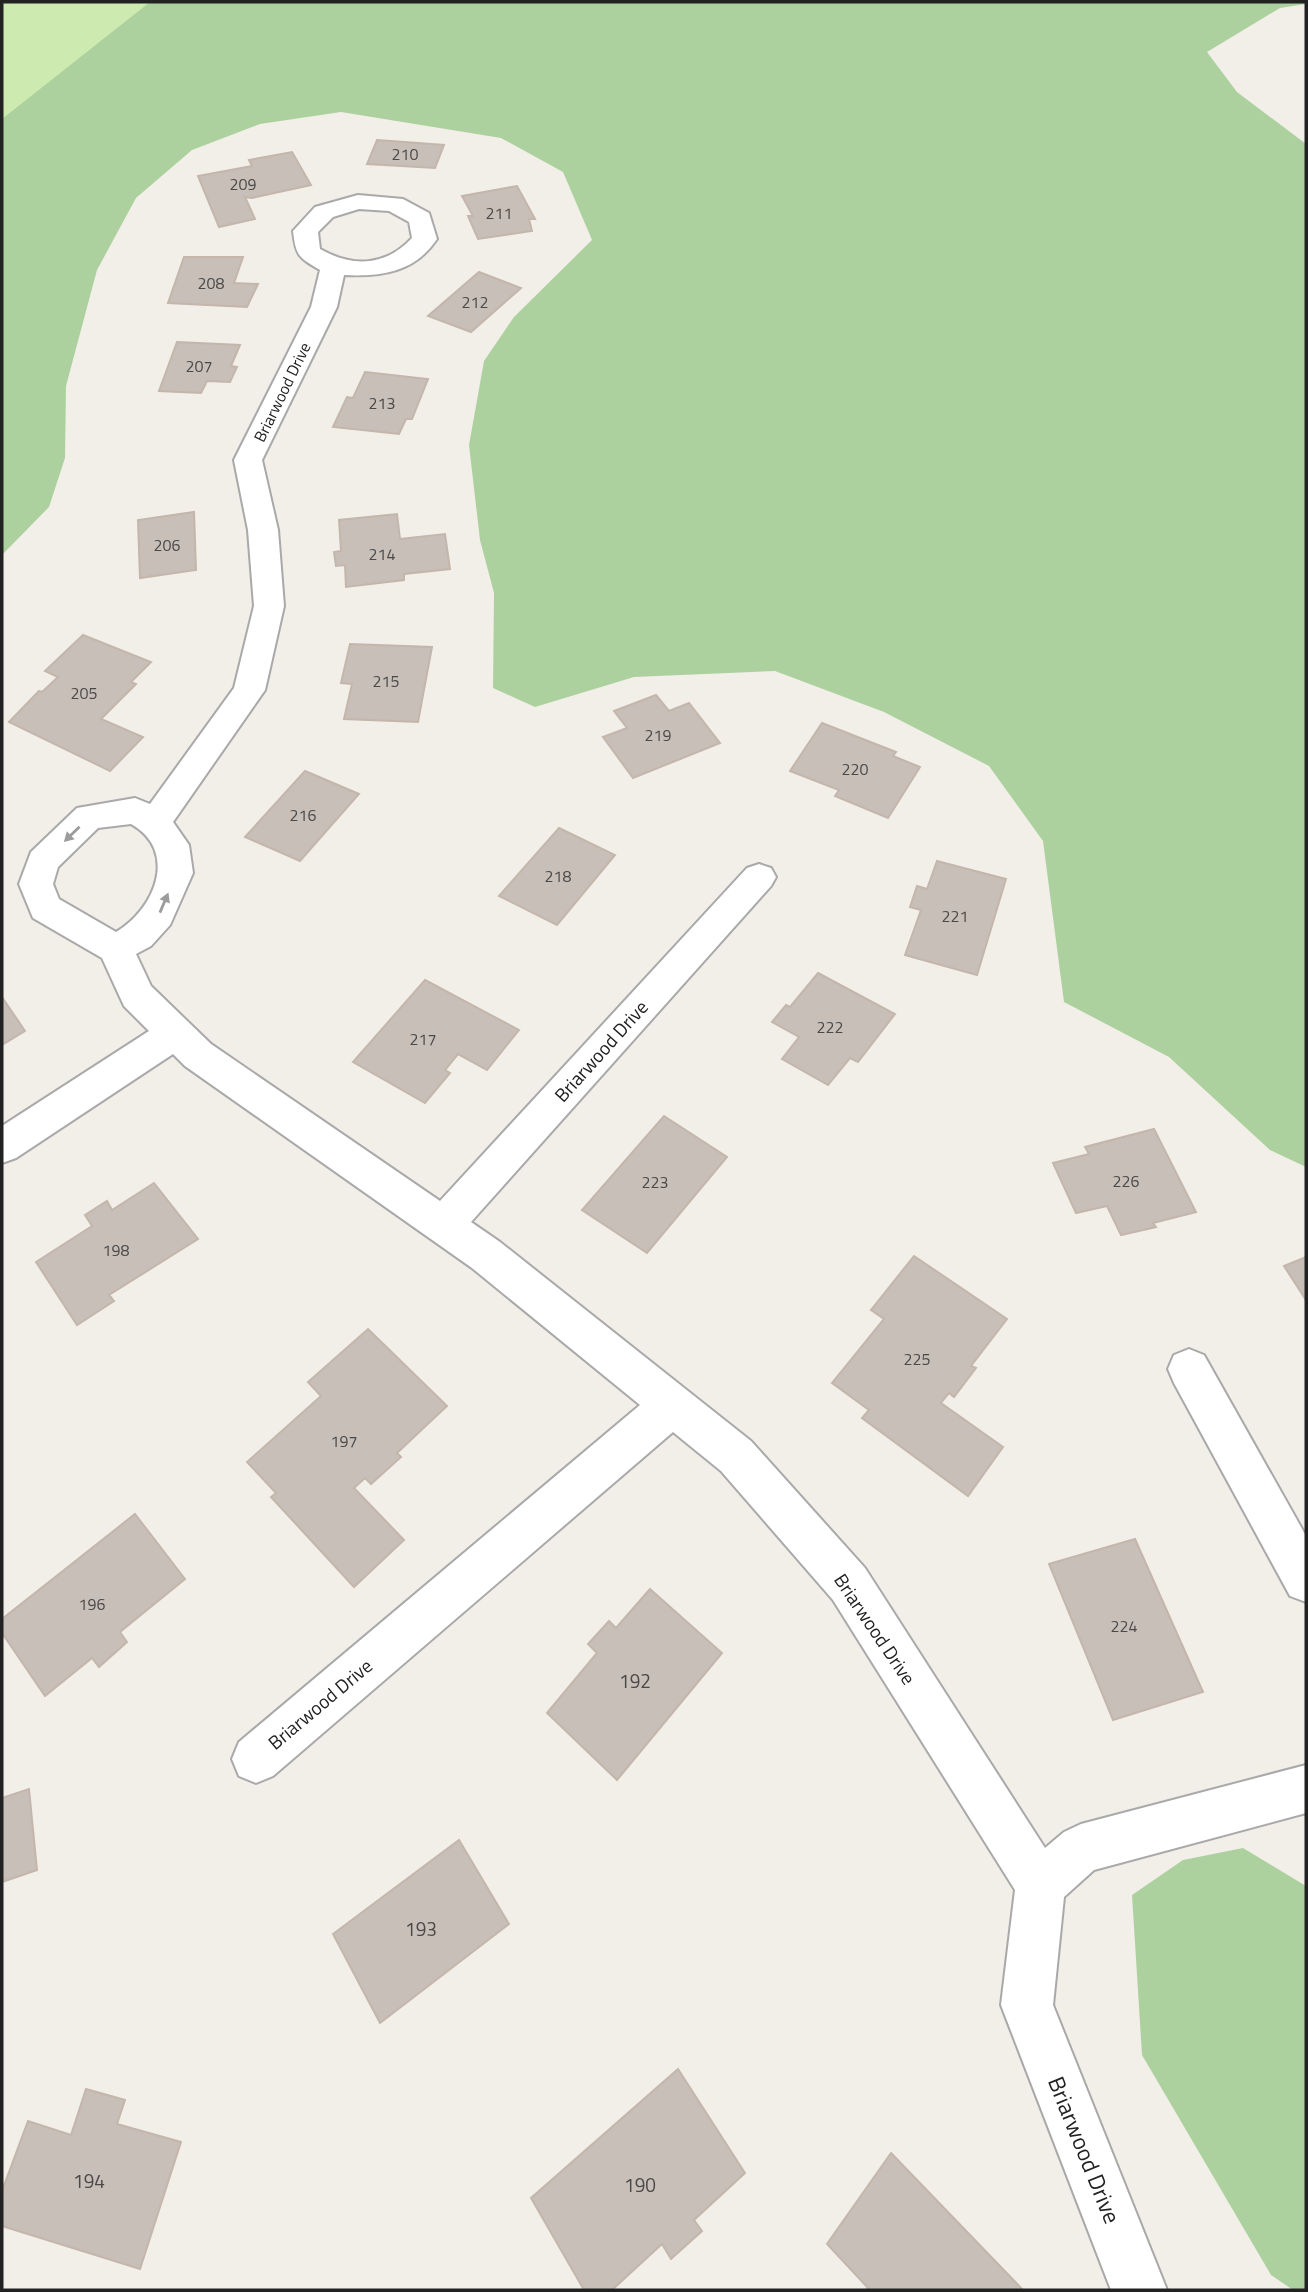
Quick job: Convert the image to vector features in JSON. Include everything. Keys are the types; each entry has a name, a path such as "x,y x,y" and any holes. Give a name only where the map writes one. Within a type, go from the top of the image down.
{"street":[{"name":"Briarwood Drive","path":"155,822 248,690 269,606 263,530 248,460 324,307 333,267"},
{"path":"135,811 155,822 173,845 176,873 158,915 138,936 116,949 45,908 36,884 43,861 89,817 135,811"},
{"name":"Briarwood Drive","path":"443,1225 759,877"},
{"name":"Briarwood Drive","path":"116,949 137,996 198,1055 486,1255 736,1456 849,1584 1040,1885 1027,2006 1139,2290"},
{"path":"2,1146 175,1033"},
{"path":"1189,1369 1306,1580"},
{"name":"Briarwood Drive","path":"256,1759 673,1405"},
{"path":"1040,1885 1081,1849 1306,1789"}],"green space":[{"path":"2,2 208,2 2,173"},
{"path":"150,2 1306,2 1280,8 1207,52 1237,92 1306,144 1306,1167 1270,1150 1169,1057 1064,1002 1043,841 989,766 884,712 775,671 634,677 535,707 493,688 494,593 480,540 469,445 484,361 514,317 592,240 563,172 501,138 341,112 260,124 192,150 136,198 97,270 66,386 65,458 49,507 2,555 2,119"},
{"path":"1243,1848 1306,1886 1306,2290 1293,2290 1271,2275 1142,2055 1132,1895 1183,1860"}],"building":[{"path":"377,140 444,145 435,168 367,164"},
{"path":"292,152 311,185 252,198 245,197 255,219 219,227 198,176 252,166 249,160"},
{"path":"517,186 535,219 529,219 532,231 478,239 468,216 473,216 462,196"},
{"path":"184,257 243,257 234,283 258,284 247,307 168,303"},
{"path":"479,272 521,288 471,332 428,316"},
{"path":"177,342 240,345 231,366 237,367 230,382 207,381 201,393 159,391"},
{"path":"365,372 428,379 412,419 406,419 399,434 333,427 347,397 353,398"},
{"path":"194,512 196,570 140,578 138,520"},
{"path":"397,514 400,539 445,534 450,569 404,574 404,580 346,587 345,565 336,566 334,552 341,551 339,520"},
{"path":"83,635 151,662 131,682 136,684 101,719 143,737 110,771 9,722 39,691 42,692 58,677 45,671"},
{"path":"350,644 432,647 418,722 344,719 352,684 341,683"},
{"path":"656,695 669,711 689,703 720,743 633,778 603,737 627,728 614,711"},
{"path":"822,723 896,752 893,756 920,767 888,818 835,796 839,790 790,771"},
{"path":"305,771 359,794 300,861 245,837"},
{"path":"559,828 615,855 557,925 499,896"},
{"path":"937,861 1006,879 977,975 905,955 921,910 910,907 917,886 927,889"},
{"path":"818,973 895,1014 858,1062 850,1058 828,1085 782,1059 799,1037 772,1022 786,1005 790,1007"},
{"path":"425,980 519,1030 487,1070 458,1054 445,1070 450,1073 425,1103 353,1062"},
{"path":"2,997 25,1031 2,1045"},
{"path":"664,1116 727,1157 647,1253 582,1210"},
{"path":"1154,1129 1196,1212 1153,1223 1156,1227 1121,1235 1107,1206 1076,1213 1053,1163 1089,1154 1085,1147"},
{"path":"154,1183 198,1239 109,1295 114,1301 77,1325 36,1262 92,1226 85,1215 107,1201 112,1210"},
{"path":"914,1256 1007,1319 971,1366 976,1368 954,1397 949,1393 941,1403 1003,1447 968,1496 862,1418 869,1410 832,1383 884,1319 871,1310"},
{"path":"1306,1257 1306,1300 1284,1266"},
{"path":"368,1329 447,1406 397,1453 401,1457 371,1484 365,1478 354,1488 404,1540 354,1587 271,1497 276,1493 247,1462 321,1396 308,1382"},
{"path":"135,1514 185,1579 120,1632 127,1642 99,1667 92,1658 45,1696 2,1633 2,1619"},
{"path":"1135,1539 1203,1692 1113,1720 1049,1564"},
{"path":"650,1589 722,1653 617,1780 547,1713 597,1653 588,1644 609,1621 616,1628"},
{"path":"29,1789 37,1870 2,1882 2,1798"},
{"path":"459,1840 509,1924 380,2023 333,1934"},
{"path":"678,2069 745,2173 694,2220 702,2231 671,2259 662,2244 612,2290 584,2290 531,2198"},
{"path":"86,2089 125,2100 117,2124 181,2142 140,2269 2,2226 2,2191 28,2121 71,2135"},
{"path":"891,2153 1023,2290 866,2290 868,2288 827,2244"}]}
